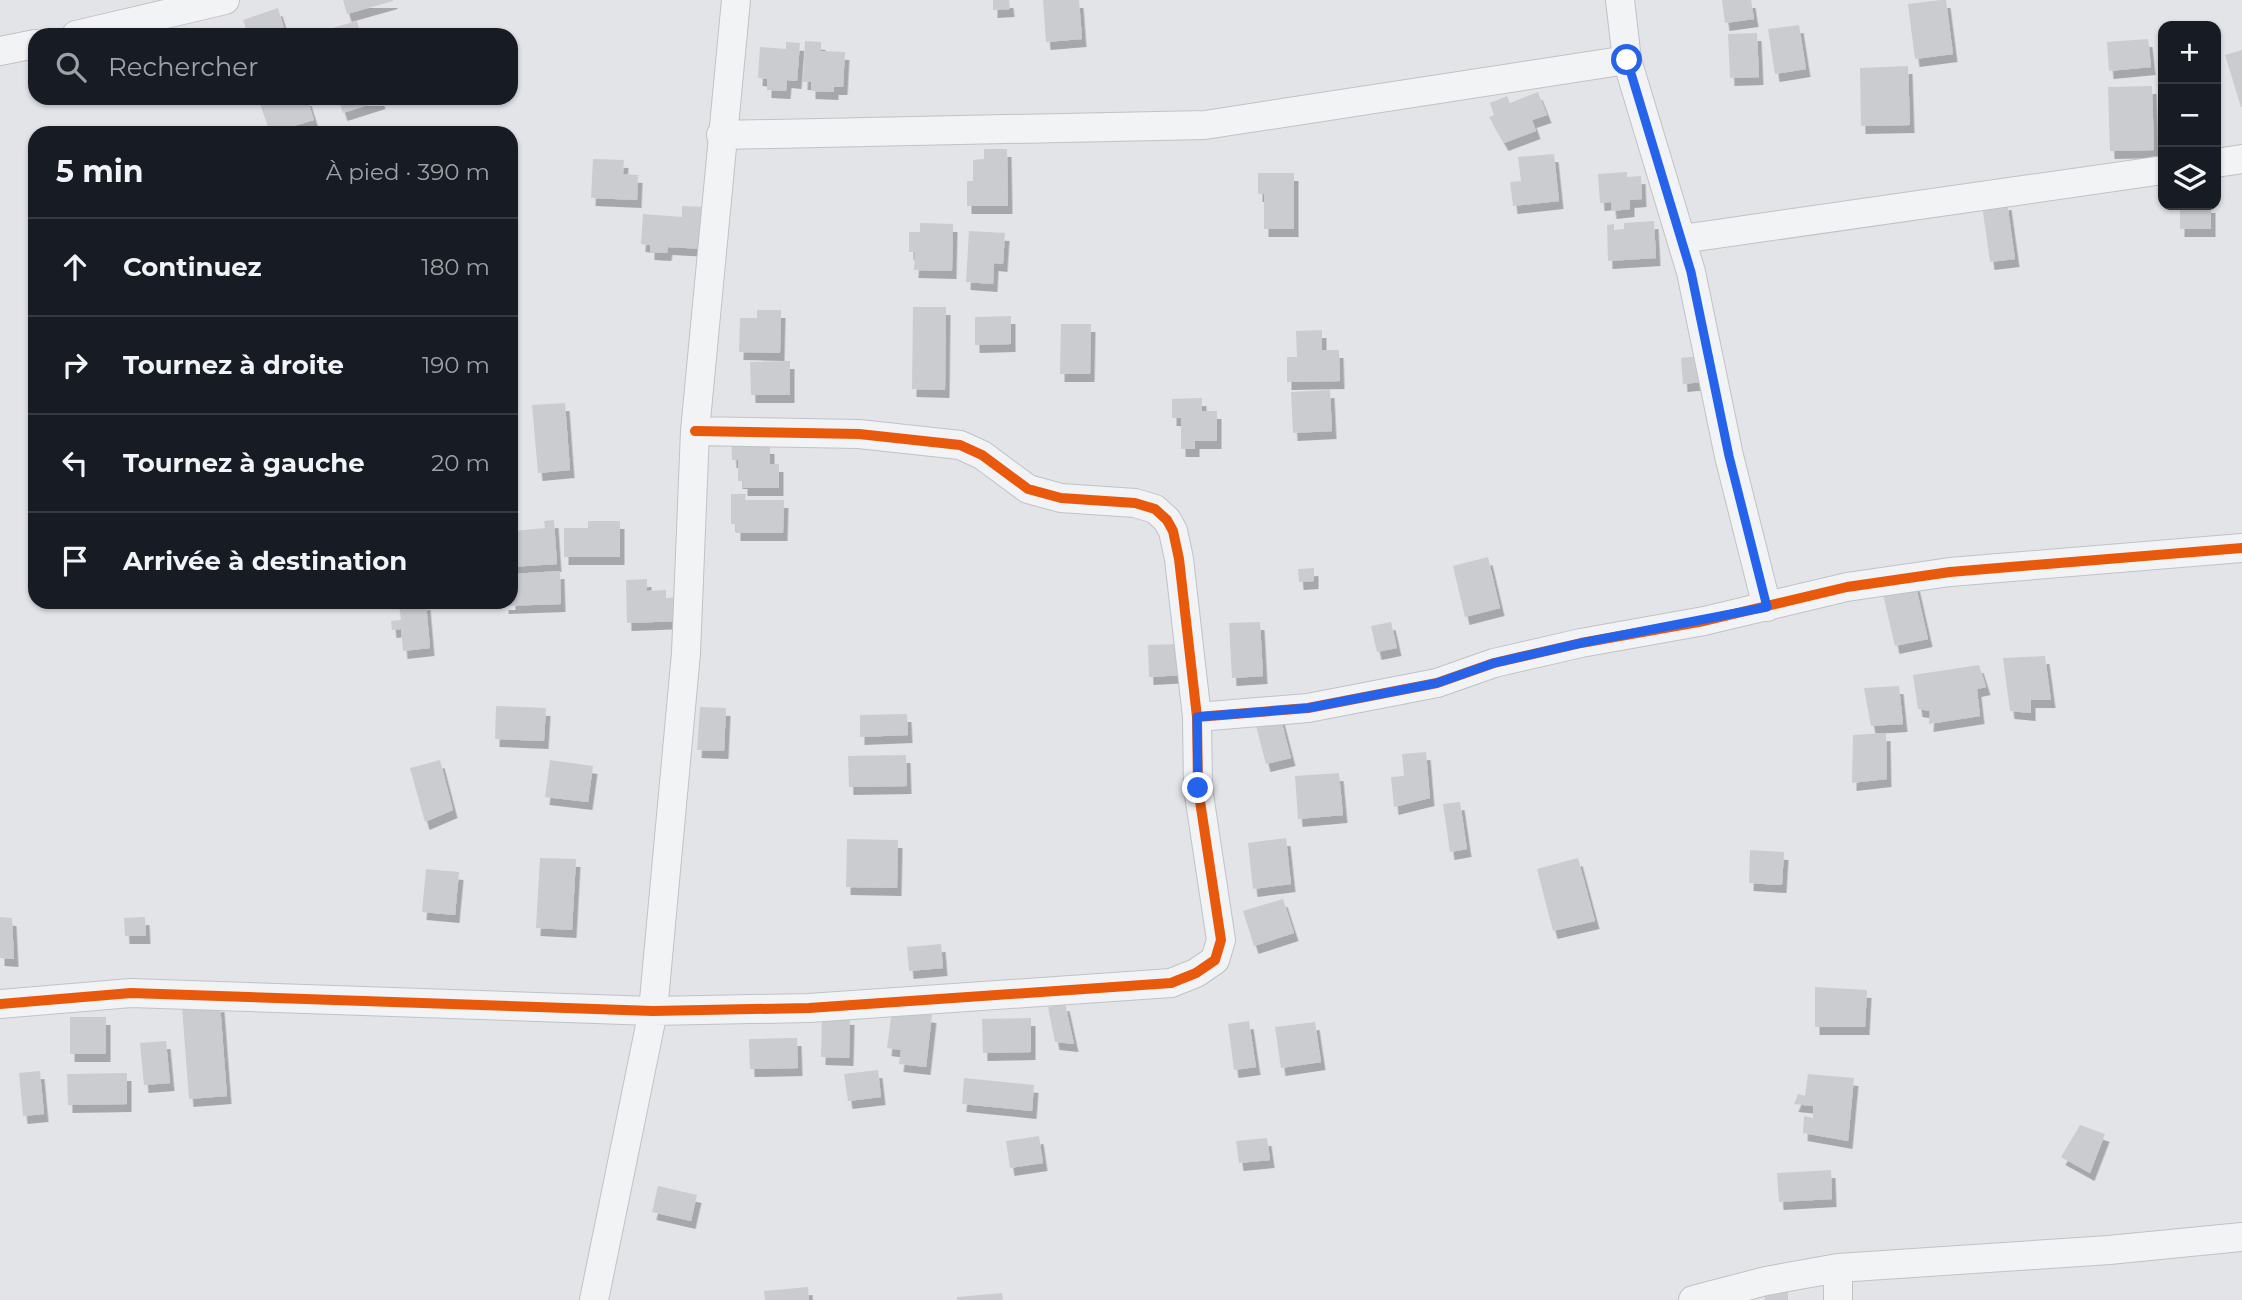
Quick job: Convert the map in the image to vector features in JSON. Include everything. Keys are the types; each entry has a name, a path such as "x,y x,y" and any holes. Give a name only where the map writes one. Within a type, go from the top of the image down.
{"street":[{"path":"106,28 225,0"},
{"path":"594,1300 653,1011 686,653 695,431 721,135 736,0"},
{"path":"1620,0 1627,60 1682,239 1729,456 1767,607"},
{"path":"0,51 28,45"},
{"path":"721,135 1205,125 1627,60"},
{"path":"2221,162 2242,159"},
{"path":"1682,239 2158,171"},
{"path":"0,1004 131,993 653,1011 879,1003 1171,983 1196,973 1216,960 1220,940 1198,788 1197,717 1173,531 1155,509 1135,503 1061,498 1028,489 982,455 960,445 933,440 859,434 695,431"},
{"path":"1197,717 1308,708 1398,691 1437,683 1494,663 1581,643 1767,607 1847,587 1950,572 2242,548"},
{"path":"1693,1300 1766,1281 1838,1268 2109,1250 2242,1237"},
{"path":"1838,1268 1838,1300"}],"building":[{"path":"343,0 393,0 393,1 347,14"},
{"path":"993,0 1009,0 1010,9 993,10"},
{"path":"1043,0 1079,0 1082,39 1046,42"},
{"path":"1722,0 1751,0 1754,19 1725,23"},
{"path":"1946,0 1953,54 1915,59 1908,4"},
{"path":"278,8 284,28 246,28 243,20"},
{"path":"357,21 359,28 332,28"},
{"path":"1799,25 1806,69 1775,74 1768,29"},
{"path":"1757,33 1759,77 1730,78 1728,34"},
{"path":"2148,39 2151,67 2109,71 2107,42"},
{"path":"805,41 821,42 821,51 845,52 843,87 834,87 834,92 811,91 811,82 803,82"},
{"path":"786,42 800,43 797,81 787,80 786,91 767,90 767,79 758,78 760,47 786,49"},
{"path":"2242,50 2242,107 2241,107 2225,55"},
{"path":"1908,66 1910,125 1861,126 1860,68"},
{"path":"2152,86 2154,150 2110,151 2108,87"},
{"path":"1538,92 1547,115 1532,120 1536,131 1504,143 1489,117 1494,115 1490,103 1507,96 1510,103"},
{"path":"260,105 309,105 314,120 294,126 268,126"},
{"path":"340,105 368,105 343,113"},
{"path":"984,149 1007,149 1008,206 967,206 967,181 973,181 973,160 984,159"},
{"path":"1554,154 1559,201 1513,206 1510,182 1521,181 1518,157"},
{"path":"593,159 624,160 623,174 638,175 637,200 591,198"},
{"path":"1627,172 1627,177 1641,176 1642,199 1630,200 1630,209 1612,211 1611,202 1600,203 1598,174"},
{"path":"1258,173 1294,173 1294,229 1264,229 1264,194 1258,194"},
{"path":"2007,202 2015,259 1990,262 1982,205"},
{"path":"682,206 706,207 704,249 668,247 667,253 650,252 650,245 641,244 643,214 682,217"},
{"path":"2180,210 2211,210 2211,229 2180,229"},
{"path":"1654,221 1656,258 1608,261 1607,225 1614,224 1614,230 1624,229 1624,223"},
{"path":"920,223 953,224 952,271 914,270 915,252 909,252 909,232 920,232"},
{"path":"969,231 1005,233 1003,264 994,263 993,284 966,282"},
{"path":"913,307 946,307 945,390 912,389"},
{"path":"757,310 781,310 780,353 739,352 740,318 757,318"},
{"path":"1011,316 1011,344 975,345 975,317"},
{"path":"1061,324 1091,324 1090,374 1060,374"},
{"path":"1322,330 1322,350 1339,350 1340,381 1287,382 1287,357 1297,357 1296,331"},
{"path":"1701,356 1703,382 1683,384 1681,358"},
{"path":"790,361 790,395 751,395 750,362"},
{"path":"1330,390 1332,431 1293,433 1291,392"},
{"path":"1202,398 1202,411 1217,411 1217,441 1195,441 1195,449 1181,449 1181,418 1172,418 1172,399"},
{"path":"565,403 570,470 538,473 532,405"},
{"path":"731,435 749,435 749,446 770,446 770,464 779,464 779,488 743,488 743,481 738,481 738,460 732,460"},
{"path":"731,494 746,494 745,500 784,500 783,533 736,533 736,524 731,524"},
{"path":"554,520 557,564 518,567 518,531 545,528 544,521"},
{"path":"588,521 620,521 620,557 564,557 564,528 588,528"},
{"path":"1488,557 1500,608 1465,617 1453,566"},
{"path":"1314,568 1314,581 1299,582 1298,569"},
{"path":"560,571 561,604 518,606 518,574"},
{"path":"647,579 647,591 666,590 666,598 680,597 681,621 627,623 626,580"},
{"path":"1915,582 1928,639 1895,646 1882,590"},
{"path":"400,609 427,609 430,648 403,651 401,629 392,630 391,621 401,620"},
{"path":"1260,622 1263,676 1232,678 1229,623"},
{"path":"1391,622 1397,648 1377,652 1371,626"},
{"path":"1183,644 1185,675 1149,677 1148,645"},
{"path":"2045,656 2051,700 2031,700 2031,713 2010,711 2003,658"},
{"path":"1979,665 1986,687 1977,689 1980,716 1929,724 1930,711 1918,709 1913,675"},
{"path":"1899,686 1903,724 1871,726 1864,688"},
{"path":"496,706 546,708 544,741 495,739"},
{"path":"700,707 726,708 724,751 697,750"},
{"path":"1279,712 1291,758 1266,764 1254,718"},
{"path":"907,714 908,735 860,737 860,715"},
{"path":"1886,733 1887,779 1852,783 1853,735"},
{"path":"1426,752 1430,798 1394,807 1391,777 1404,776 1402,754"},
{"path":"906,755 907,786 849,787 848,756"},
{"path":"440,760 453,810 425,822 410,768"},
{"path":"550,760 593,766 588,802 545,797"},
{"path":"1339,773 1343,815 1298,819 1295,776"},
{"path":"1460,802 1467,849 1450,852 1443,804"},
{"path":"1286,838 1291,884 1253,889 1248,843"},
{"path":"847,839 898,840 897,888 846,887"},
{"path":"1750,850 1784,852 1782,885 1749,883"},
{"path":"540,858 576,859 572,930 536,928"},
{"path":"1578,858 1595,921 1553,931 1537,869"},
{"path":"426,869 459,872 455,915 422,912"},
{"path":"1283,899 1294,933 1254,946 1243,911"},
{"path":"0,917 12,918 14,959 0,958"},
{"path":"145,917 146,936 125,936 124,918"},
{"path":"941,944 943,968 909,971 907,947"},
{"path":"1815,987 1867,990 1865,1027 1815,1027"},
{"path":"1065,1003 1074,1044 1055,1042 1048,1007"},
{"path":"220,1004 227,1096 189,1099 182,1007"},
{"path":"892,1010 932,1015 926,1067 899,1064 901,1050 887,1048"},
{"path":"822,1016 850,1017 849,1058 821,1057"},
{"path":"70,1017 106,1017 106,1054 70,1054"},
{"path":"1031,1018 1031,1052 983,1053 982,1019"},
{"path":"1249,1021 1256,1067 1234,1070 1228,1024"},
{"path":"1315,1022 1321,1062 1281,1068 1275,1027"},
{"path":"797,1038 798,1068 750,1069 749,1039"},
{"path":"166,1041 170,1083 144,1085 140,1043"},
{"path":"878,1070 881,1097 848,1101 844,1074"},
{"path":"40,1071 44,1114 23,1116 19,1073"},
{"path":"127,1073 127,1104 68,1105 67,1074"},
{"path":"1808,1074 1854,1078 1848,1141 1803,1133 1804,1116 1813,1118 1813,1106 1794,1104 1798,1094 1805,1096"},
{"path":"964,1078 1034,1085 1032,1111 962,1104"},
{"path":"2080,1125 2105,1134 2090,1173 2061,1157"},
{"path":"1039,1136 1043,1163 1010,1168 1006,1141"},
{"path":"1267,1138 1270,1160 1239,1163 1236,1141"},
{"path":"1831,1170 1832,1199 1779,1202 1777,1173"},
{"path":"658,1186 697,1195 691,1221 652,1212"},
{"path":"808,1287 809,1300 765,1300 764,1291"},
{"path":"1788,1292 1788,1300 1765,1300 1764,1293"},
{"path":"1002,1293 1003,1300 957,1300 957,1297"}],"cycle path":[{"path":"0,1004 131,993 653,1011 809,1008 1171,983 1196,973 1215,960 1221,940 1198,788 1197,717 1179,559 1173,531 1167,520 1155,509 1135,503 1061,498 1028,489 982,455 960,445 859,434 695,431"},
{"path":"1197,717 1308,708 1437,683 1494,663 1581,643 1704,621 1847,587 1950,572 2242,548"}],"route":[{"path":"1198,788 1197,717 1249,715 1308,708 1437,683 1494,663 1581,643 1767,607 1729,456 1691,272 1627,60"}]}
